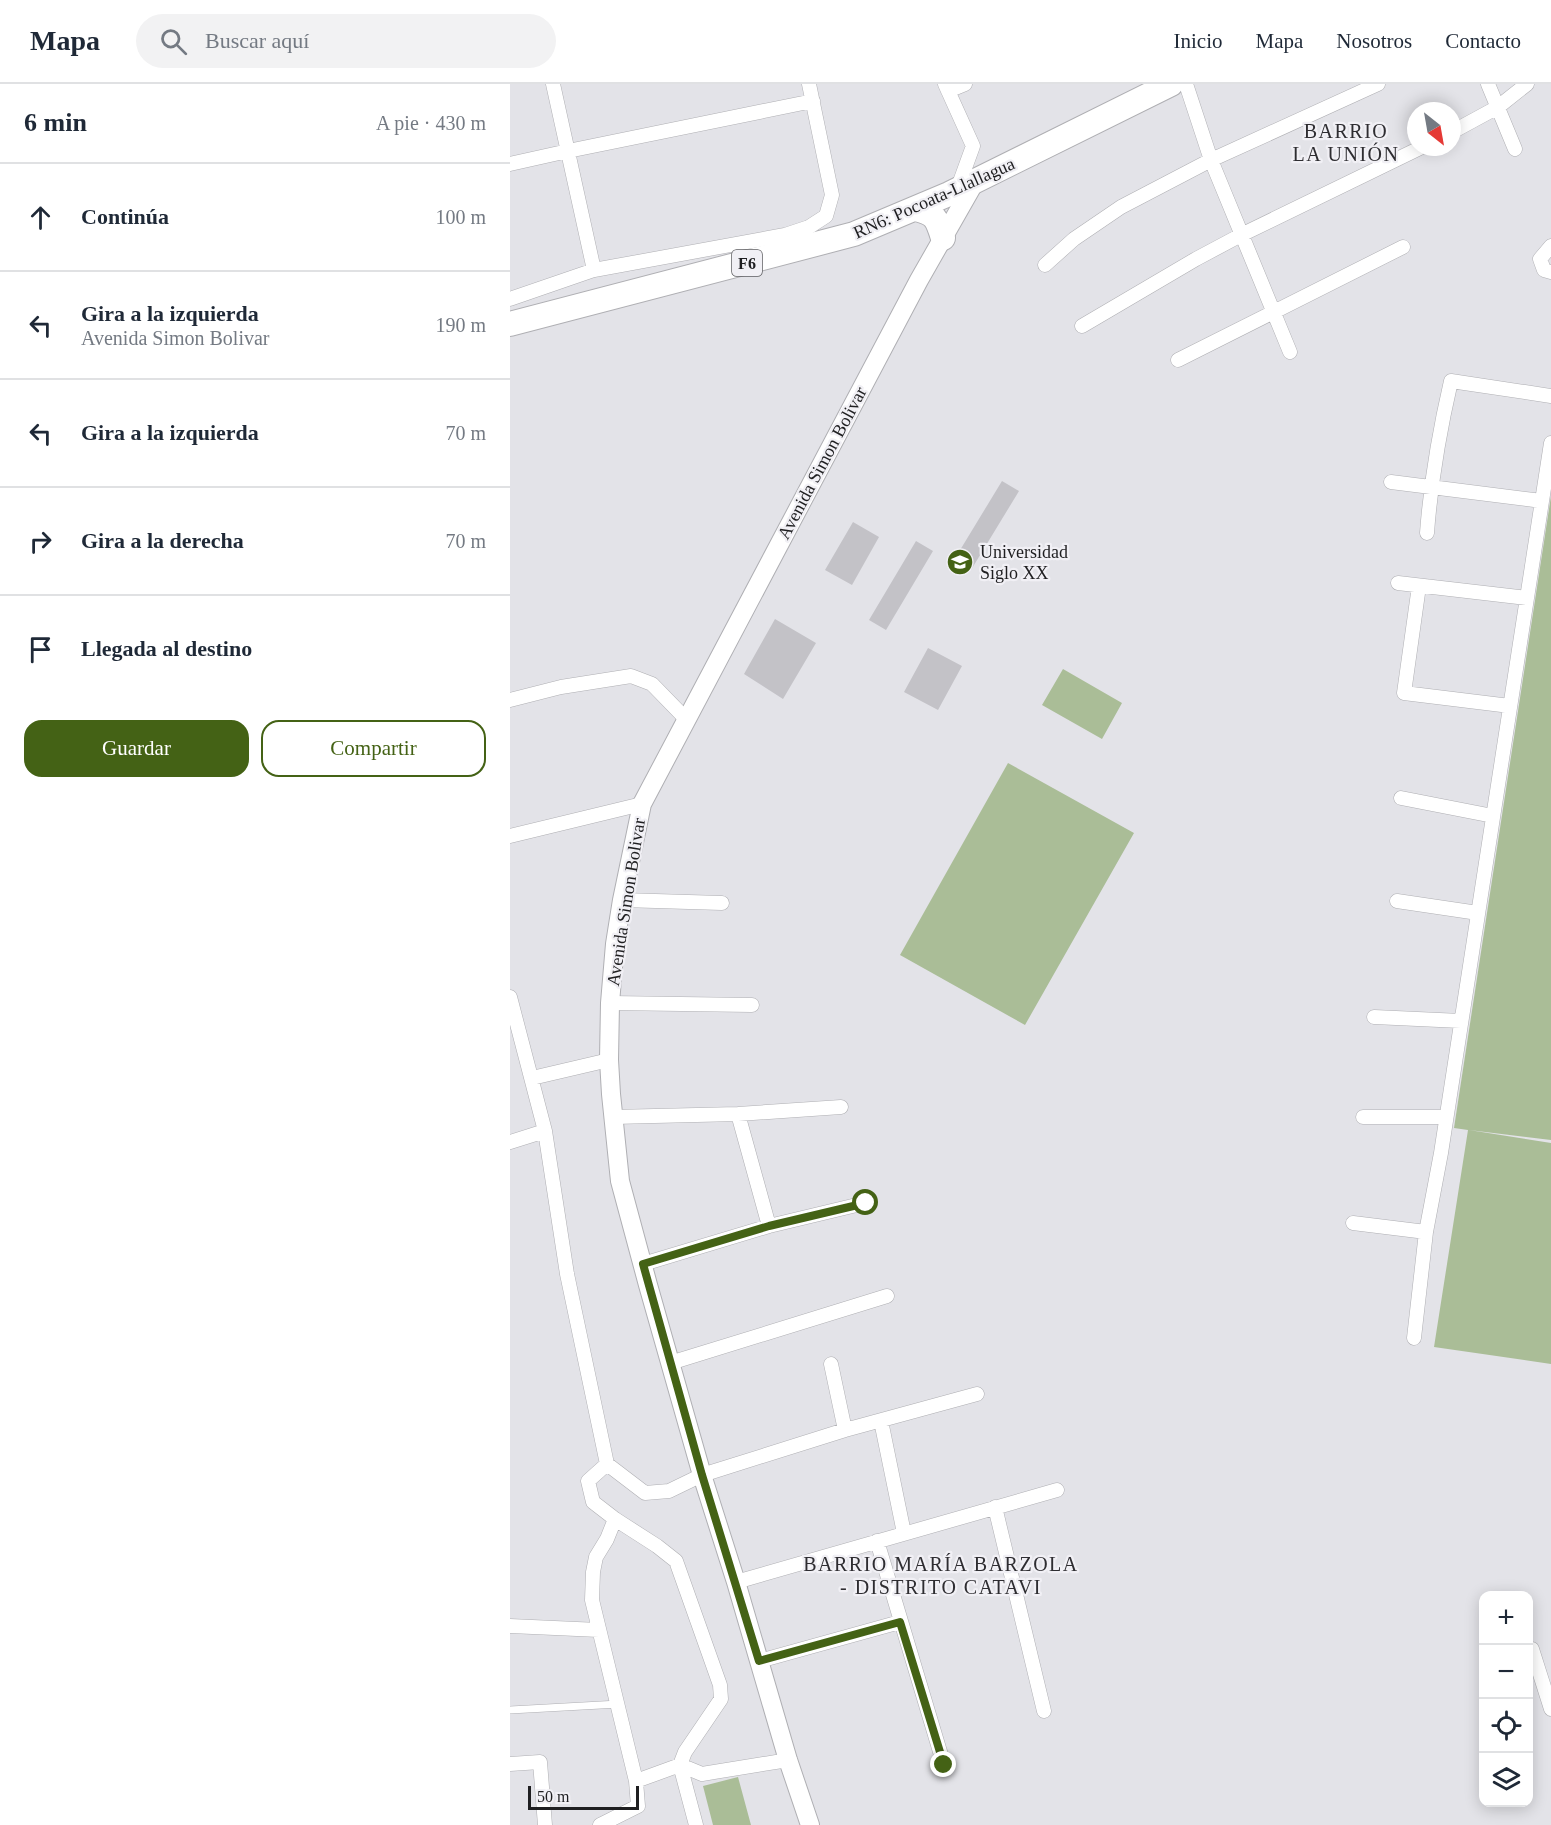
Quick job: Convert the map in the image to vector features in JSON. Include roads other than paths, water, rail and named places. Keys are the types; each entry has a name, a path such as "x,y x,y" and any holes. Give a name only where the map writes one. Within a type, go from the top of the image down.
{"highway":[{"name":"RN6: Pocoata-Llallagua","path":"510,324 854,234 915,210 1171,84"},
{"path":"915,210 927,212 938,220 944,238"}],"main road":[{"name":"Avenida Simon Bolivar","path":"810,1825 788,1760 702,1475 620,1181 609,1060 610,1003 615,944 642,804 908,301 944,238 967,185"}],"street":[{"path":"553,84 594,270"},
{"path":"510,299 594,270 785,235 809,227 826,216 832,195 809,84"},
{"path":"965,84 946,88 973,146 967,185"},
{"path":"1186,84 1211,160 1290,352"},
{"path":"1045,265 1074,239 1121,207 1211,160 1378,84"},
{"path":"1488,84 1515,149"},
{"path":"1461,127 1498,107 1527,84"},
{"path":"510,164 813,101"},
{"path":"1082,326 1241,235 1407,154"},
{"path":"1551,246 1540,260 1544,270 1551,272"},
{"path":"1178,360 1403,247"},
{"path":"1427,533 1430,487 1451,381 1551,396"},
{"path":"1414,1338 1426,1232 1551,443"},
{"path":"1391,482 1542,501"},
{"path":"1398,583 1527,598"},
{"path":"1419,586 1404,693 1510,706"},
{"path":"510,700 561,687 631,676 652,684 686,719"},
{"path":"1401,798 1493,816"},
{"path":"510,836 642,804"},
{"path":"622,900 722,903"},
{"path":"1397,901 1478,913"},
{"path":"510,997 545,1131 567,1274 608,1464 645,1493 669,1491 702,1475 846,1430 977,1394"},
{"path":"610,1003 752,1005"},
{"path":"1374,1017 1461,1022"},
{"path":"532,1078 609,1060"},
{"path":"614,1116 738,1114 841,1107"},
{"path":"738,1114 769,1226"},
{"path":"1363,1117 1446,1117"},
{"path":"510,1142 545,1131"},
{"path":"643,1264 769,1226 866,1203"},
{"path":"1353,1223 1426,1232"},
{"path":"670,1363 887,1296"},
{"path":"831,1364 846,1430"},
{"path":"881,1421 904,1533"},
{"path":"608,1464 588,1481 593,1502 676,1561 720,1685 721,1699 685,1752 680,1765 696,1825"},
{"path":"736,1582 1057,1490"},
{"path":"995,1507 1044,1711"},
{"path":"607,1823 638,1806 636,1781 619,1704 592,1600 596,1557 615,1519"},
{"path":"878,1541 944,1765"},
{"path":"759,1661 900,1622"},
{"path":"510,1626 599,1630"},
{"path":"1533,1652 1551,1709"},
{"path":"636,1781 680,1765 702,1774 788,1760"},
{"path":"510,1764 540,1762 545,1825"}],"lane":[{"path":"510,1710 619,1704"}],"place":[{"name":"Universidad Siglo XX","path":"960,562"}],"district":[{"name":"BARRIO LA UNIÓN","path":"1346,142"},
{"name":"BARRIO MARÍA BARZOLA - DISTRITO CATAVI","path":"941,1576"}]}
